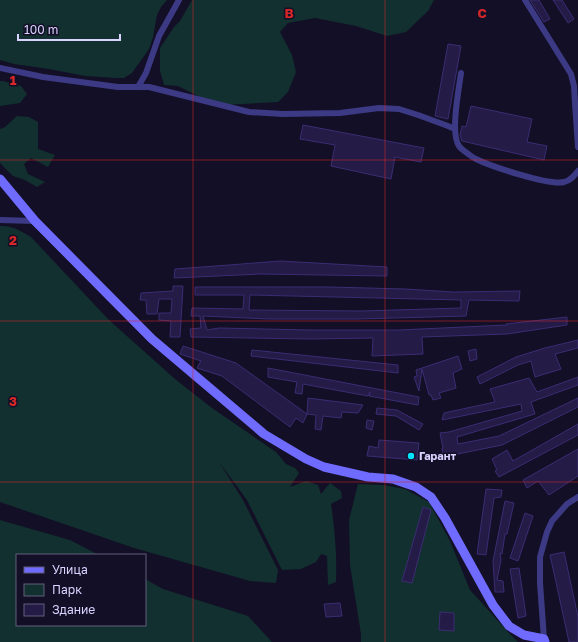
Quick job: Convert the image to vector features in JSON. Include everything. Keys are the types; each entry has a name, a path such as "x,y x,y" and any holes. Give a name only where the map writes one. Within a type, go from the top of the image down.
{"street":[{"path":"138,87 146,73 159,36 179,0"},
{"path":"525,0 571,74 574,86 578,147"},
{"path":"0,68 43,77 118,87 149,87 249,112 283,114 340,113 379,108 398,109 448,126 455,130"},
{"path":"461,73 455,118 456,139 459,146 475,159 508,171 554,183 565,182 573,177 578,171"},
{"path":"0,179 35,221 152,339 264,434 324,468 393,479 416,487 431,497 445,518 493,605 509,626 524,634 544,641 540,583 540,557 547,532 552,521 567,504 578,496"},
{"path":"0,220 35,221"}],"green space":[{"path":"0,0 167,0 157,15 149,49 132,73 124,78 116,78 85,76 14,64 0,60"},
{"path":"192,0 434,0 428,11 406,32 387,36 356,26 315,18 288,23 280,32 292,55 296,72 288,92 278,102 224,105 206,100 178,86 164,85 160,71 160,48 174,27 180,21"},
{"path":"0,81 21,86 27,94 20,103 0,106"},
{"path":"17,116 29,117 38,122 38,149 55,155 48,167 31,158 24,164 28,174 45,182 37,187 25,180 13,176 0,163 0,129 5,127"},
{"path":"0,226 12,227 31,237 109,320 175,379 212,408 276,452 286,464 295,468 299,473 290,487 306,481 318,485 321,494 330,483 341,491 342,498 331,504 334,524 336,582 328,585 327,556 321,554 316,562 301,569 282,570 247,500 219,462 243,500 278,570 276,583 250,581 134,548 0,502"},
{"path":"358,484 384,485 405,489 429,502 450,541 470,590 518,642 361,642 350,565 349,520"},
{"path":"0,520 70,540 97,554 16,554 16,626 146,626 146,580 163,589 248,616 272,642 0,642"}],"building":[{"path":"530,0 539,0 550,19 544,22"},
{"path":"553,0 562,0 574,19 568,23"},
{"path":"448,44 461,46 448,119 435,116"},
{"path":"471,106 532,119 527,142 547,146 544,160 462,141 460,135 462,126 466,127"},
{"path":"303,125 424,148 421,162 395,157 391,179 331,166 335,145 300,139"},
{"path":"280,261 387,267 387,276 261,274 174,278 175,269"},
{"path":"173,286 183,286 180,337 170,337 171,321 159,320 159,313 171,313 172,299 159,299 157,314 147,314 146,300 140,300 141,293 173,291"},
{"path":"195,287 329,287 453,292 520,291 519,301 469,300 466,316 357,319 268,319 203,316 207,330 219,328 399,330 507,325 506,324 567,317 567,325 507,334 422,337 423,354 372,356 373,338 308,339 191,337 190,329 201,328 200,316 191,316 192,308 243,309 244,295 195,295","holes":["250,295 461,300 461,308 361,311 249,310"]},
{"path":"578,340 578,348 555,354 561,369 535,377 531,361 518,365 480,384 477,377 516,357"},
{"path":"183,346 236,363 307,414 303,423 296,418 290,427 222,376 197,368 201,361 180,354"},
{"path":"476,349 477,359 470,361 468,351"},
{"path":"252,350 398,365 398,373 251,356"},
{"path":"458,356 462,369 453,373 456,388 439,393 441,398 433,400 431,395 429,395 422,369 419,391 414,377 417,376 416,370"},
{"path":"268,368 419,397 418,405 369,396 370,392 368,396 303,384 302,394 295,393 297,382 268,377"},
{"path":"578,377 578,385 531,402 535,414 457,437 458,444 499,436 578,398 578,407 502,445 443,457 440,433 449,432 522,411 521,404 442,420 444,413 495,402 490,389 529,378 537,392"},
{"path":"308,398 363,405 358,413 342,412 341,418 323,416 321,430 315,429 316,415 307,414"},
{"path":"377,408 397,410 423,424 419,430 396,416 376,414"},
{"path":"367,420 374,421 372,430 366,428"},
{"path":"578,424 578,435 499,477 495,471 497,470 492,459 507,450 513,461"},
{"path":"379,440 419,443 417,460 367,456 369,446 378,448"},
{"path":"578,449 578,476 549,495 538,481 527,488 523,480"},
{"path":"486,489 502,490 501,497 494,498 486,555 477,554"},
{"path":"505,501 514,503 507,534 505,534 502,554 500,553 501,560 497,580 503,581 504,592 495,592 493,561"},
{"path":"423,507 431,510 412,583 402,581"},
{"path":"525,513 533,516 518,561 510,558"},
{"path":"564,552 578,617 578,642 569,642 550,555"},
{"path":"519,568 526,616 518,618 510,569"},
{"path":"340,603 342,616 326,617 324,604"},
{"path":"440,612 454,613 454,631 439,630"}],"place":[{"name":"Гарант","path":"411,456"}]}
